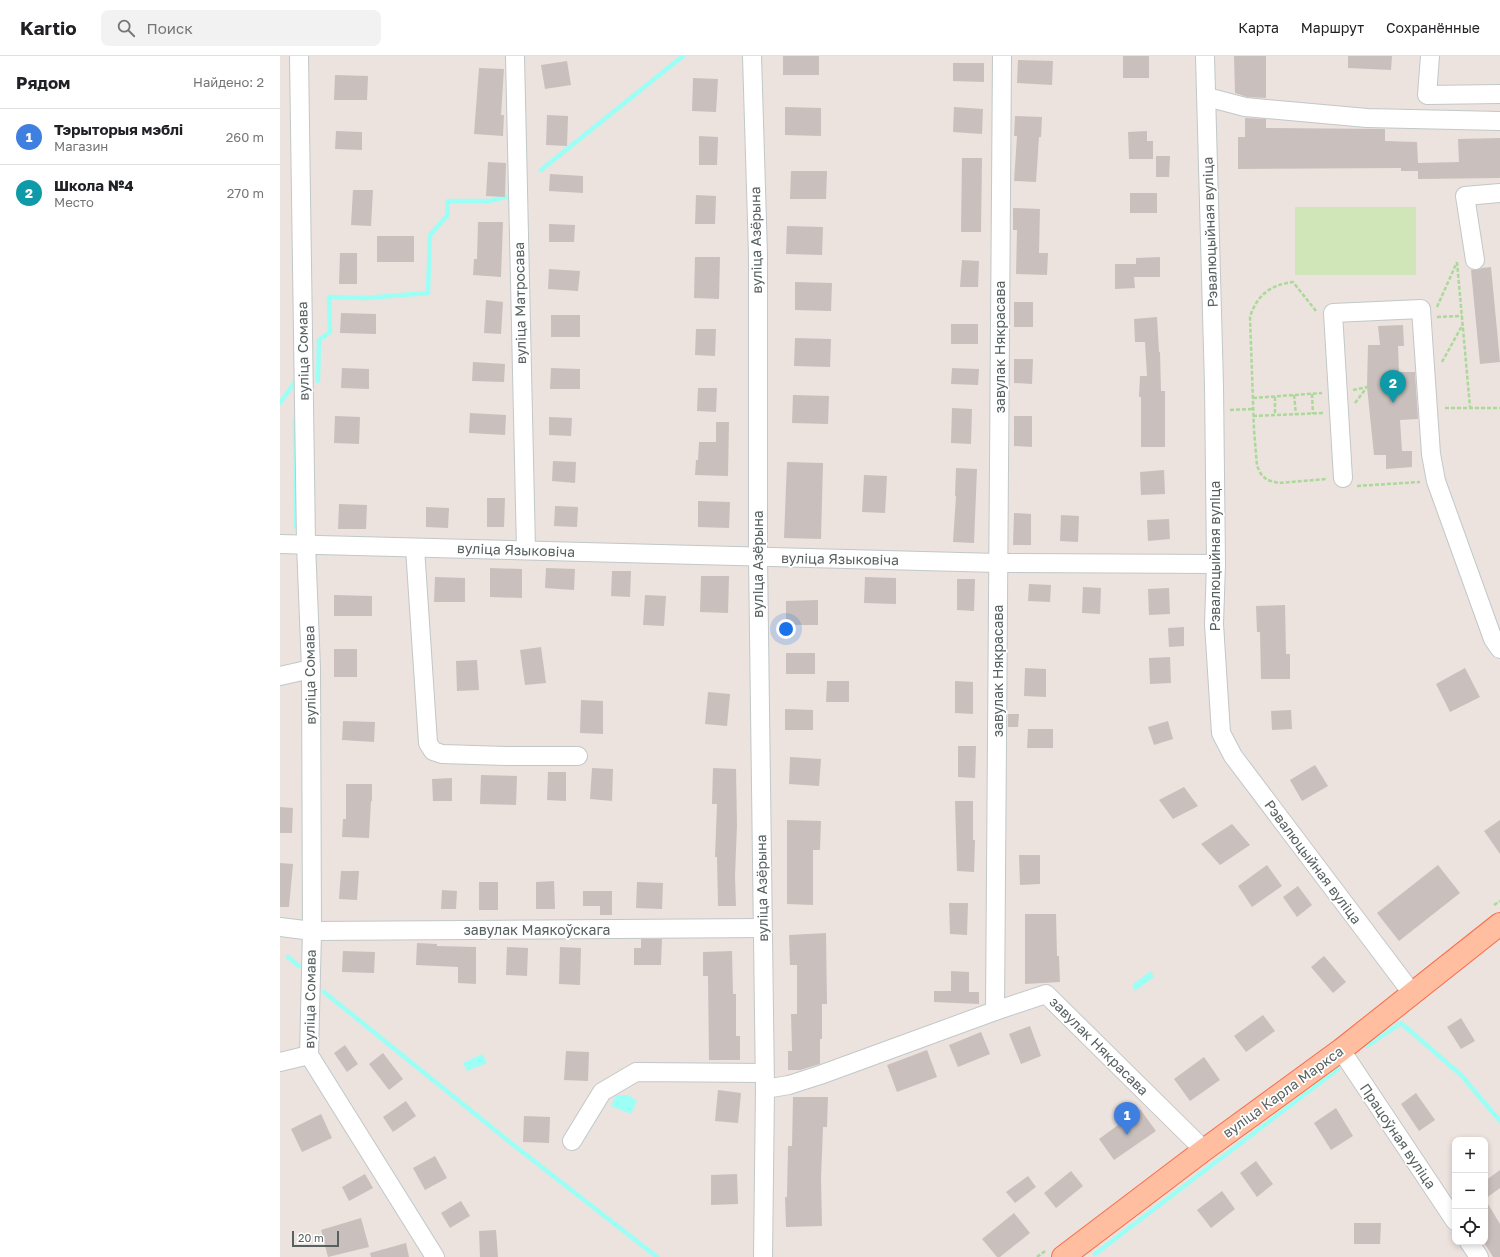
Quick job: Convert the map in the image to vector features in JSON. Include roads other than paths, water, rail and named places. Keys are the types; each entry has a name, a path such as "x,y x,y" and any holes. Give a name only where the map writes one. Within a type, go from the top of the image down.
{"main road":[{"name":"вуліца Карла Маркса","path":"1066,1256 1204,1150 1341,1050 1500,924"}],"street":[{"name":"вуліца Сомава","path":"299,56 306,544 311,669 312,931 309,1055 435,1257"},
{"name":"вуліца Матросава","path":"515,56 526,550"},
{"name":"вуліца Азёрына","path":"752,56 758,255 758,557 765,1081 763,1257"},
{"name":"завулак Някрасава","path":"1002,56 995,1011 1046,994 1204,1150"},
{"name":"Рэвалюцыйная вуліца","path":"1205,56 1214,386 1216,564 1214,624 1221,733 1233,756 1412,993"},
{"path":"1430,56 1427,95 1500,94"},
{"path":"1207,97 1245,108 1359,117 1500,121"},
{"path":"1475,260 1465,196 1500,194"},
{"path":"1343,478 1333,313 1422,309 1431,454 1436,481 1493,639 1500,648"},
{"name":"вуліца Языковіча","path":"280,544 998,563 1216,564"},
{"path":"415,548 428,743 433,751 442,754 578,756"},
{"path":"280,676 311,669"},
{"name":"завулак Маякоўскага","path":"280,927 312,931 762,928"},
{"path":"572,1141 602,1092 636,1072 765,1081 789,1085 995,1011"},
{"name":"Працоўная вуліца","path":"1341,1050 1452,1216"},
{"path":"280,1062 309,1055"},
{"path":"1471,1245 1479,1257"}],"water":[{"path":"1151,971 1154,977 1135,991 1132,985"},
{"path":"482,1054 487,1063 467,1071 463,1063"},
{"path":"616,1095 628,1095 637,1101 631,1114 611,1106"}],"waterway":[{"path":"541,170 683,56"},
{"path":"318,381 319,340 330,332 329,297 365,298 428,293 430,235 447,216 448,201 489,201 515,195"},
{"path":"280,403 295,382"},
{"path":"295,419 296,527"},
{"path":"288,957 299,966"},
{"path":"324,992 511,1143 657,1257"},
{"path":"1367,1046 1401,1023 1461,1075 1500,1121"},
{"path":"1095,1254 1338,1069"}],"place":[{"name":"Школа №4","path":"1393,403"},
{"name":"Тэрыторыя мэблі","path":"1127,1135"}]}
